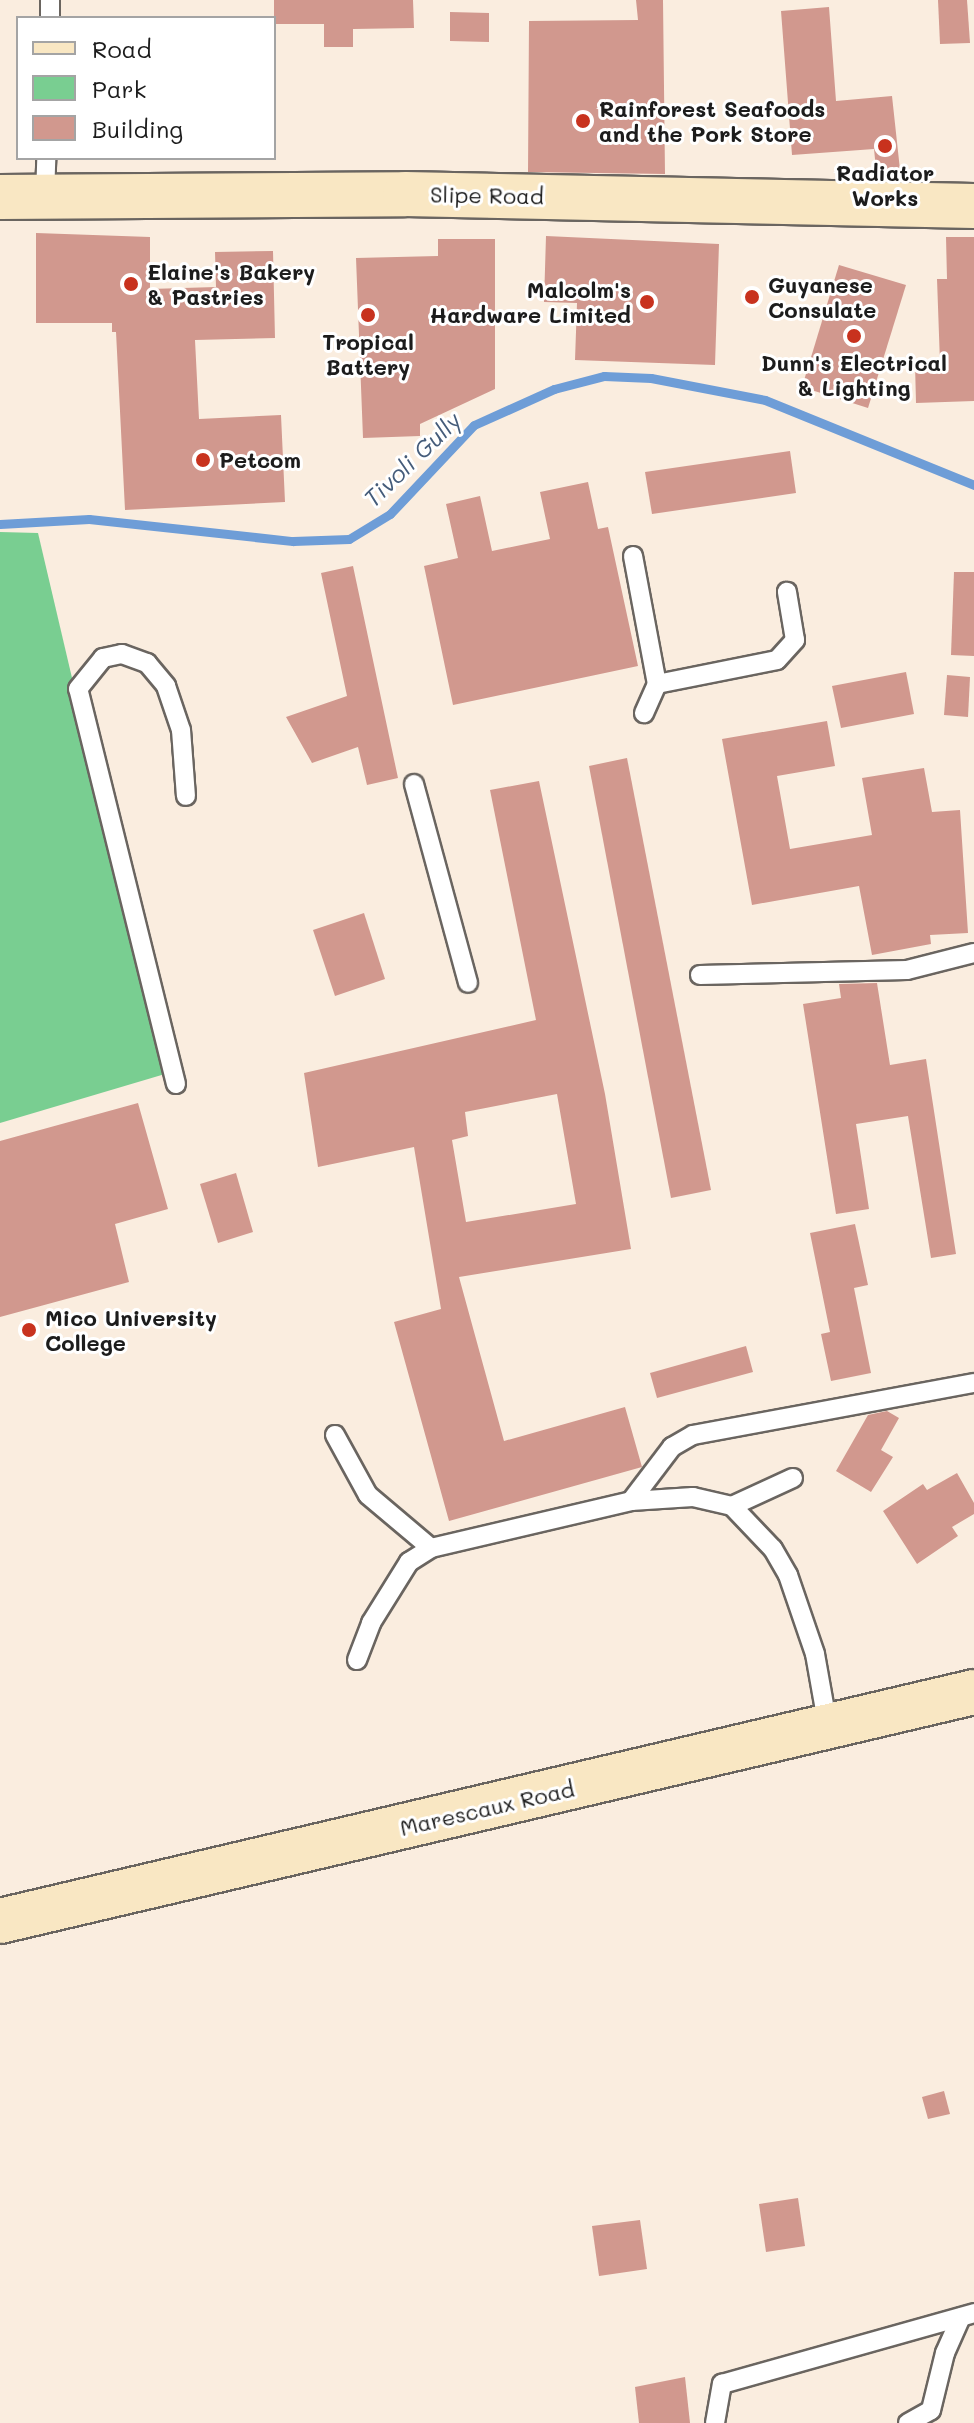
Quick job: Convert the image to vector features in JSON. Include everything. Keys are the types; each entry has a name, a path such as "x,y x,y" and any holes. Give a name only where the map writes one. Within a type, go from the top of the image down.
{"main road":[{"name":"Slipe Road","path":"0,197 46,177 405,194 974,206"},
{"name":"Marescaux Road","path":"0,1921 974,1692"}],"lane":[{"path":"633,556 657,684 644,713"},
{"path":"657,684 777,660 795,640 787,592"},
{"path":"176,1084 78,689 103,658 122,654 147,663 166,686 181,730 186,796"},
{"path":"414,784 468,983"},
{"path":"700,975 907,970 974,953"},
{"path":"631,1501 672,1447 693,1435 974,1383"},
{"path":"335,1435 368,1495 431,1548"},
{"path":"732,1506 793,1478"},
{"path":"357,1660 371,1623 409,1562 431,1548 631,1501 693,1497 732,1506 754,1525 788,1575 815,1654 828,1727"},
{"path":"715,2423 722,2384 968,2315"},
{"path":"908,2423 931,2410 945,2353 968,2315"}],"green space":[{"path":"0,532 38,533 165,1074 0,1123"}],"building":[{"path":"274,0 413,0 414,28 353,29 353,47 324,47 324,24 276,24"},
{"name":"Rainforest Seafoods and the Pork Store","path":"636,0 663,0 665,174 528,172 529,21 638,20"},
{"path":"938,0 967,0 970,43 940,44"},
{"path":"829,7 836,101 892,96 901,179 877,179 874,149 792,155 781,11"},
{"path":"450,12 489,13 489,42 450,41"},
{"path":"36,233 150,237 150,289 216,287 215,252 273,251 275,338 195,340 199,419 281,415 285,502 125,510 116,332 112,332 112,323 36,323"},
{"name":"Malcolm's Hardware Limited","path":"546,236 719,244 715,365 575,360 577,303 544,302"},
{"path":"946,237 974,237 974,401 916,403 915,364 940,363 937,279 947,279"},
{"path":"438,239 495,239 495,389 420,424 420,436 363,438 356,258 438,256"},
{"name":"Dunn's Electrical & Lighting","path":"839,265 906,285 868,408 802,387"},
{"path":"790,451 796,493 652,514 645,472"},
{"path":"588,482 598,529 608,527 638,666 453,705 424,566 458,558 446,504 480,496 492,551 550,539 540,492"},
{"path":"353,566 398,778 367,785 358,747 312,763 286,717 347,696 321,573"},
{"path":"954,572 974,572 974,656 951,655"},
{"path":"906,672 914,714 841,728 832,686"},
{"path":"947,675 970,677 968,717 944,715"},
{"path":"827,721 835,766 777,776 790,849 872,835 862,778 924,768 932,812 960,810 968,933 930,935 931,944 872,955 859,886 752,905 722,739"},
{"path":"627,758 711,1190 671,1198 589,766"},
{"path":"539,781 605,1094 631,1249 459,1277 504,1441 625,1407 642,1467 449,1521 394,1322 441,1309 414,1147 318,1167 304,1073 536,1020 490,790","holes":["557,1094 576,1204 466,1222 452,1140 468,1136 465,1112"]},
{"path":"364,913 385,979 335,996 313,930"},
{"path":"877,983 890,1065 926,1059 956,1254 931,1258 908,1116 856,1124 869,1209 836,1214 803,1004 841,998 839,984"},
{"path":"138,1103 168,1209 115,1224 129,1282 0,1317 0,1141"},
{"path":"236,1173 253,1232 218,1243 200,1184"},
{"path":"855,1224 868,1285 854,1288 871,1373 831,1381 821,1334 830,1332 810,1233"},
{"path":"746,1346 753,1372 657,1398 650,1373"},
{"path":"887,1411 899,1418 881,1450 893,1457 871,1492 836,1471 868,1415"},
{"path":"957,1473 974,1503 974,1514 952,1527 958,1536 917,1564 883,1511 923,1484 927,1490"},
{"path":"944,2091 950,2114 928,2119 922,2097"},
{"path":"798,2198 805,2246 766,2252 759,2204"},
{"path":"640,2220 647,2269 599,2276 592,2226"},
{"path":"685,2377 690,2423 639,2423 635,2387"}],"waterway":[{"name":"Tivoli Gully","path":"0,524 89,519 293,541 349,539 390,514 474,425 554,389 604,376 651,378 765,400 974,485"}],"place":[{"name":"Rainforest Seafoods and the Pork Store","path":"583,121"},
{"name":"Radiator Works","path":"885,146"},
{"name":"Elaine's Bakery & Pastries","path":"131,284"},
{"name":"Guyanese Consulate","path":"752,297"},
{"name":"Malcolm's Hardware Limited","path":"647,302"},
{"name":"Tropical Battery","path":"368,315"},
{"name":"Dunn's Electrical & Lighting","path":"854,336"},
{"name":"Petcom","path":"203,460"},
{"name":"Mico University College","path":"29,1330"}]}
